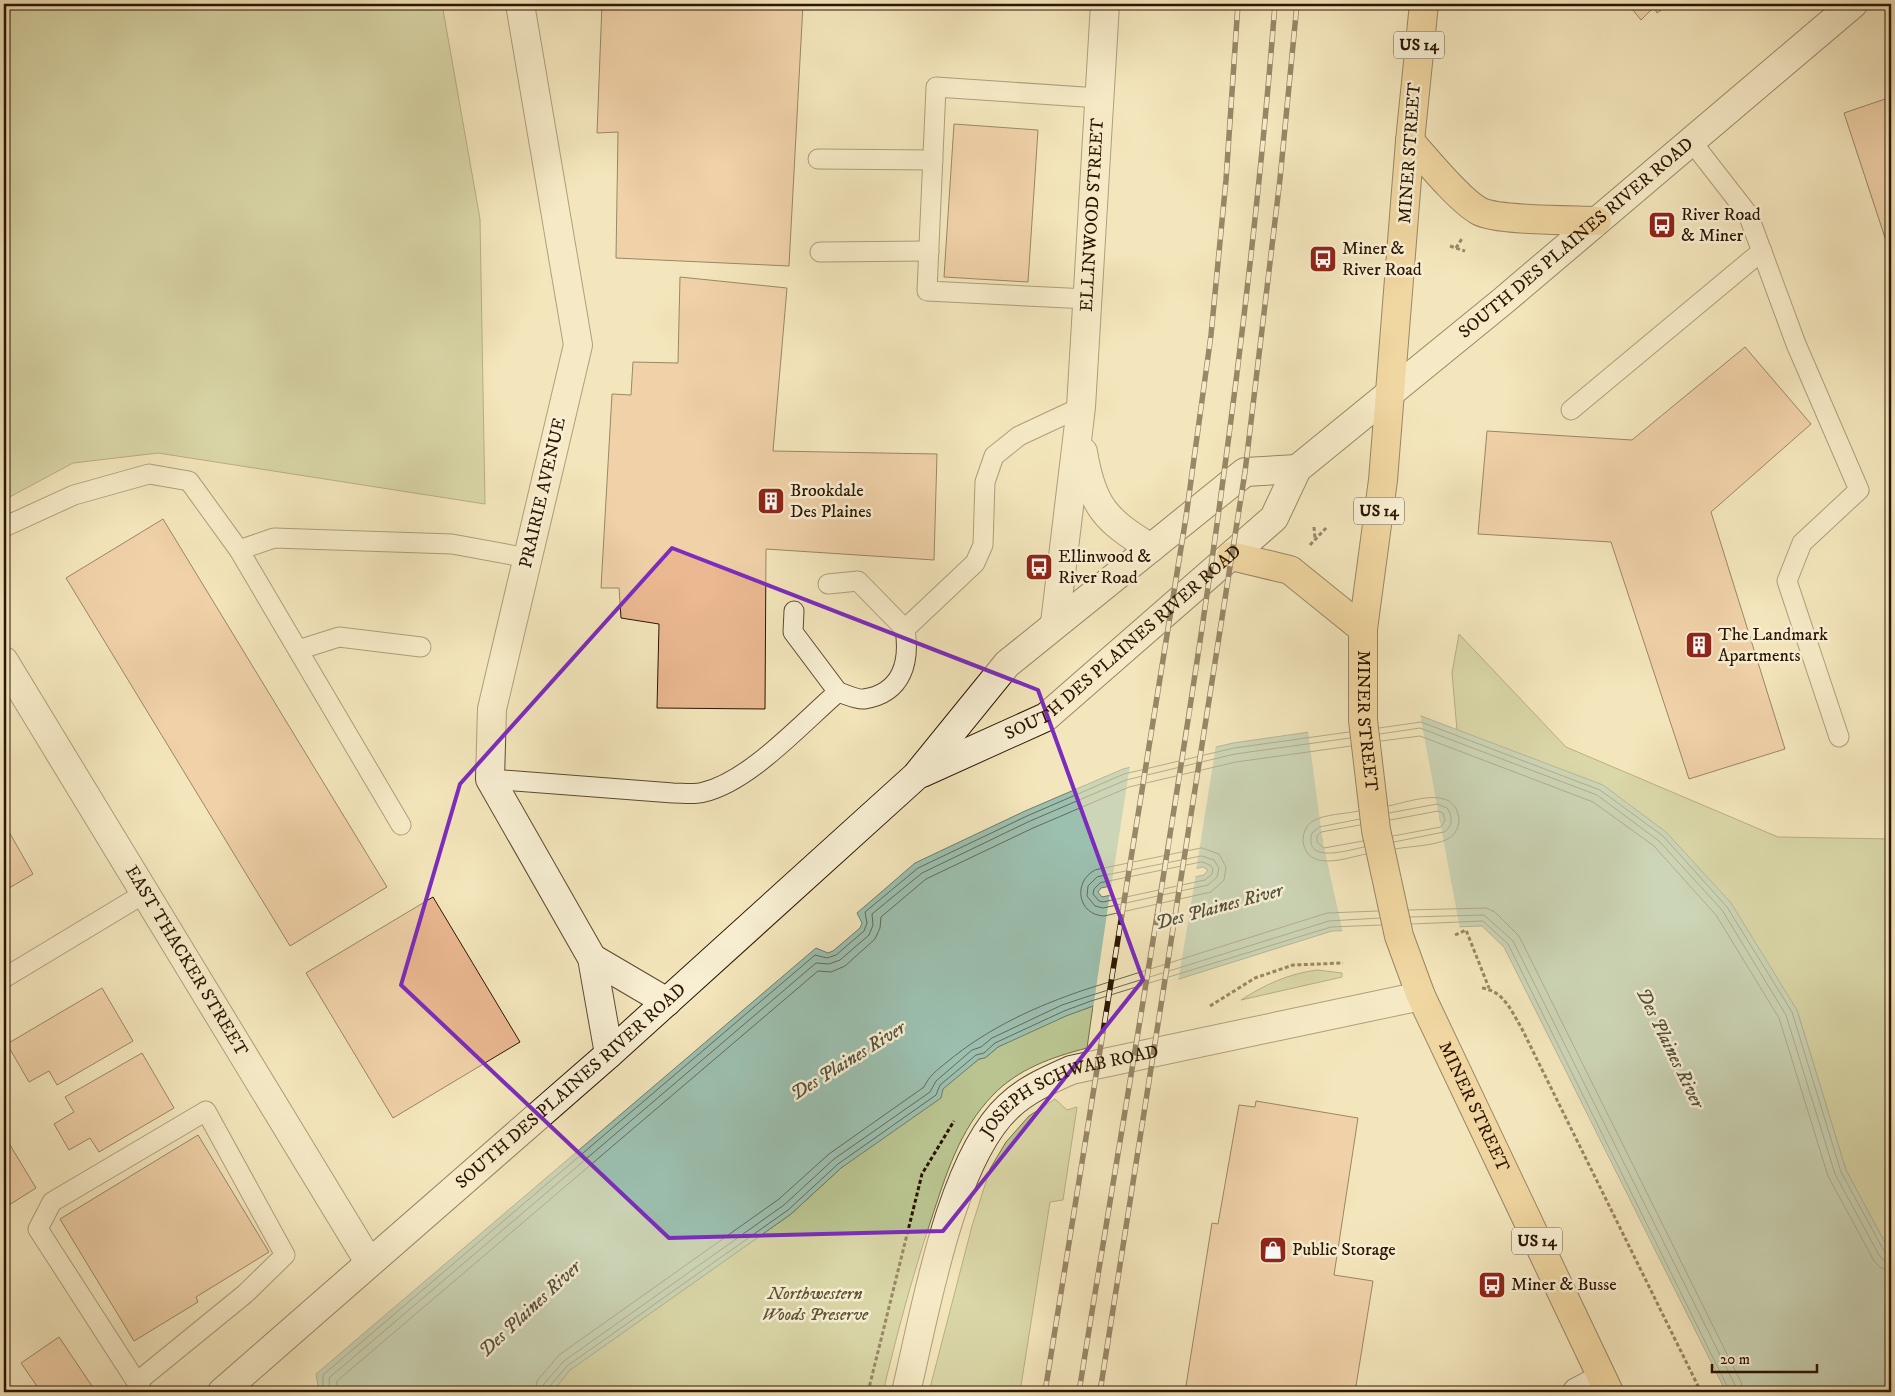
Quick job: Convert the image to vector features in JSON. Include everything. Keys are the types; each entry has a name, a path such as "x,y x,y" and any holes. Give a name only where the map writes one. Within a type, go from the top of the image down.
{"main road":[{"name":"MINER STREET","path":"1424,4 1410,141 1383,480 1364,629 1363,720 1376,830 1399,936 1421,996 1605,1386"},
{"path":"1410,141 1455,190 1480,211 1499,216 1597,221"},
{"path":"1231,556 1290,570 1364,629"}],"street":[{"name":"PRAIRIE AVENUE","path":"490,779 492,709 578,345 520,4"},
{"name":"ELLINWOOD STREET","path":"1055,623 1080,416 1105,4"},
{"name":"SOUTH DES PLAINES RIVER ROAD","path":"916,776 1046,717 1274,518 1297,469 1692,142 1854,4"},
{"name":"ELLINWOOD STREET","path":"1080,416 1086,472 1094,496 1120,529 1151,548"},
{"name":"SOUTH DES PLAINES RIVER ROAD","path":"222,1392 609,1054 916,776 1007,664 1055,623 1245,472 1297,469"},
{"name":"EAST THACKER STREET","path":"4,661 369,1262"},
{"path":"490,779 592,958 609,1054"},
{"path":"592,958 667,1002"},
{"name":"JOSEPH SCHWAB ROAD","path":"906,1392 940,1254 963,1179 992,1124 1009,1106 1033,1088 1071,1070 1421,996"},
{"path":"1577,1392 1605,1386"}],"lane":[{"path":"1088,299 928,291 936,87 1100,98"},
{"path":"1692,142 1748,214 1796,344 1859,490 1802,543 1787,581 1839,738"},
{"path":"818,159 933,160"},
{"path":"820,252 929,251"},
{"path":"1571,410 1762,251"},
{"path":"905,629 975,562 982,545 985,482 994,456 1019,436 1080,416"},
{"path":"4,527 74,496 149,474 189,481 239,550 401,825"},
{"path":"239,550 274,538 452,544 528,558"},
{"path":"794,611 793,632 838,692 863,699 888,690 904,672 908,648 905,629 858,581 828,584"},
{"path":"298,650 339,637 421,647"},
{"path":"490,779 673,793 703,793 729,783 757,763 838,692"},
{"path":"4,978 145,894"},
{"path":"206,1111 285,1255 246,1294 140,1387 38,1229 52,1202 206,1111"}],"path":[{"path":"1450,246 1465,251"},
{"path":"1314,527 1315,539"},
{"path":"1309,546 1327,527"},
{"path":"1455,935 1466,930 1489,989"},
{"path":"1203,1010 1255,978 1292,965 1325,962 1343,963"},
{"path":"1482,988 1489,989 1504,998 1522,1030 1701,1392"}],"highlighted area":[{"path":"672,548 1038,690 1143,980 943,1231 669,1238 401,985 460,784"}],"green space":[{"path":"4,4 442,4 480,219 485,504 158,453 73,463 4,500"},
{"path":"1459,634 1566,747 1778,837 1891,839 1891,1254 1846,1170 1797,1010 1457,730 1452,673"},
{"path":"1317,970 1342,973 1342,977 1241,1000 1259,989 1278,981 1296,974"},
{"name":"Northwestern Woods Preserve","path":"1093,1006 1087,1048 1048,1060 1013,1078 993,1095 981,1109 962,1138 942,1186 924,1241 883,1392 552,1392 570,1370 791,1214 841,1168 979,1059 987,1056 1019,1035"},
{"path":"1055,1099 1067,1110 1077,1107 1063,1200 1050,1202 1020,1392 929,1392 972,1226 990,1169 1006,1142 1029,1116"}],"water":[{"name":"Des Plaines River","path":"1421,716 1603,785 1666,832 1731,903 1797,1010 1846,1170 1891,1254 1891,1392 1726,1392 1504,947 1482,926 1332,931 1093,1006 1066,1016 998,1047 985,1058 979,1059 943,1089 941,1098 841,1168 791,1214 570,1370 552,1392 319,1392 316,1374 816,948 828,953 833,951 860,928 862,923 857,913 915,863 1025,811 1123,769 1233,743","holes":["1439,816 1440,822 1323,842 1322,838","1203,867 1208,870 1204,875 1102,897 1098,892 1101,888"]}],"pier":[{"path":"1420,714 1460,929 1343,933 1323,843 1308,731","holes":["1437,818 1437,820 1325,840"]},
{"path":"1216,745 1196,871 1111,888 1130,765"},
{"path":"1196,874 1178,982 1093,1009 1110,893"}],"building":[{"path":"602,4 803,4 789,266 616,258 618,132 597,133"},
{"path":"1628,4 1669,4 1657,13 1654,7 1641,20"},
{"path":"1891,97 1891,256 1844,113"},
{"path":"954,124 1038,130 1028,282 944,277"},
{"name":"Brookdale Des Plaines","path":"680,277 787,288 773,451 937,454 934,560 766,549 765,709 657,708 659,624 621,618 619,588 601,588 612,394 631,395 633,362 678,363"},
{"name":"The Landmark Apartments","path":"1745,347 1811,424 1711,512 1785,749 1689,779 1611,542 1478,534 1487,431 1632,440"},
{"path":"163,519 387,887 290,946 66,578"},
{"path":"4,823 33,874 4,891"},
{"path":"433,897 520,1042 393,1118 306,973"},
{"path":"102,988 133,1041 57,1085 49,1071 29,1082 7,1044"},
{"path":"142,1053 174,1108 99,1152 90,1138 69,1150 54,1124 74,1112 65,1097"},
{"name":"Public Storage","path":"1256,1101 1358,1118 1334,1275 1373,1281 1355,1392 1185,1392 1212,1223 1218,1224 1239,1105 1255,1107"},
{"path":"4,1135 36,1188 9,1205 4,1196"},
{"path":"198,1135 269,1252 196,1297 198,1302 134,1341 60,1219"},
{"path":"59,1337 96,1392 41,1392 21,1363"}],"railway":[{"path":"1045,1392 1186,517 1211,335 1226,180 1238,4"},
{"path":"1079,1392 1164,873 1217,526 1240,353 1259,179 1275,4"},
{"path":"1100,1392 1245,472 1280,179 1297,4"}],"place":[{"name":"River Road & Miner","path":"1662,225"},
{"name":"Miner & River Road","path":"1323,259"},
{"name":"Brookdale Des Plaines","path":"771,501"},
{"name":"Ellinwood & River Road","path":"1039,567"},
{"name":"The Landmark Apartments","path":"1699,645"},
{"name":"Public Storage","path":"1273,1250"},
{"name":"Miner & Busse","path":"1492,1285"}]}
